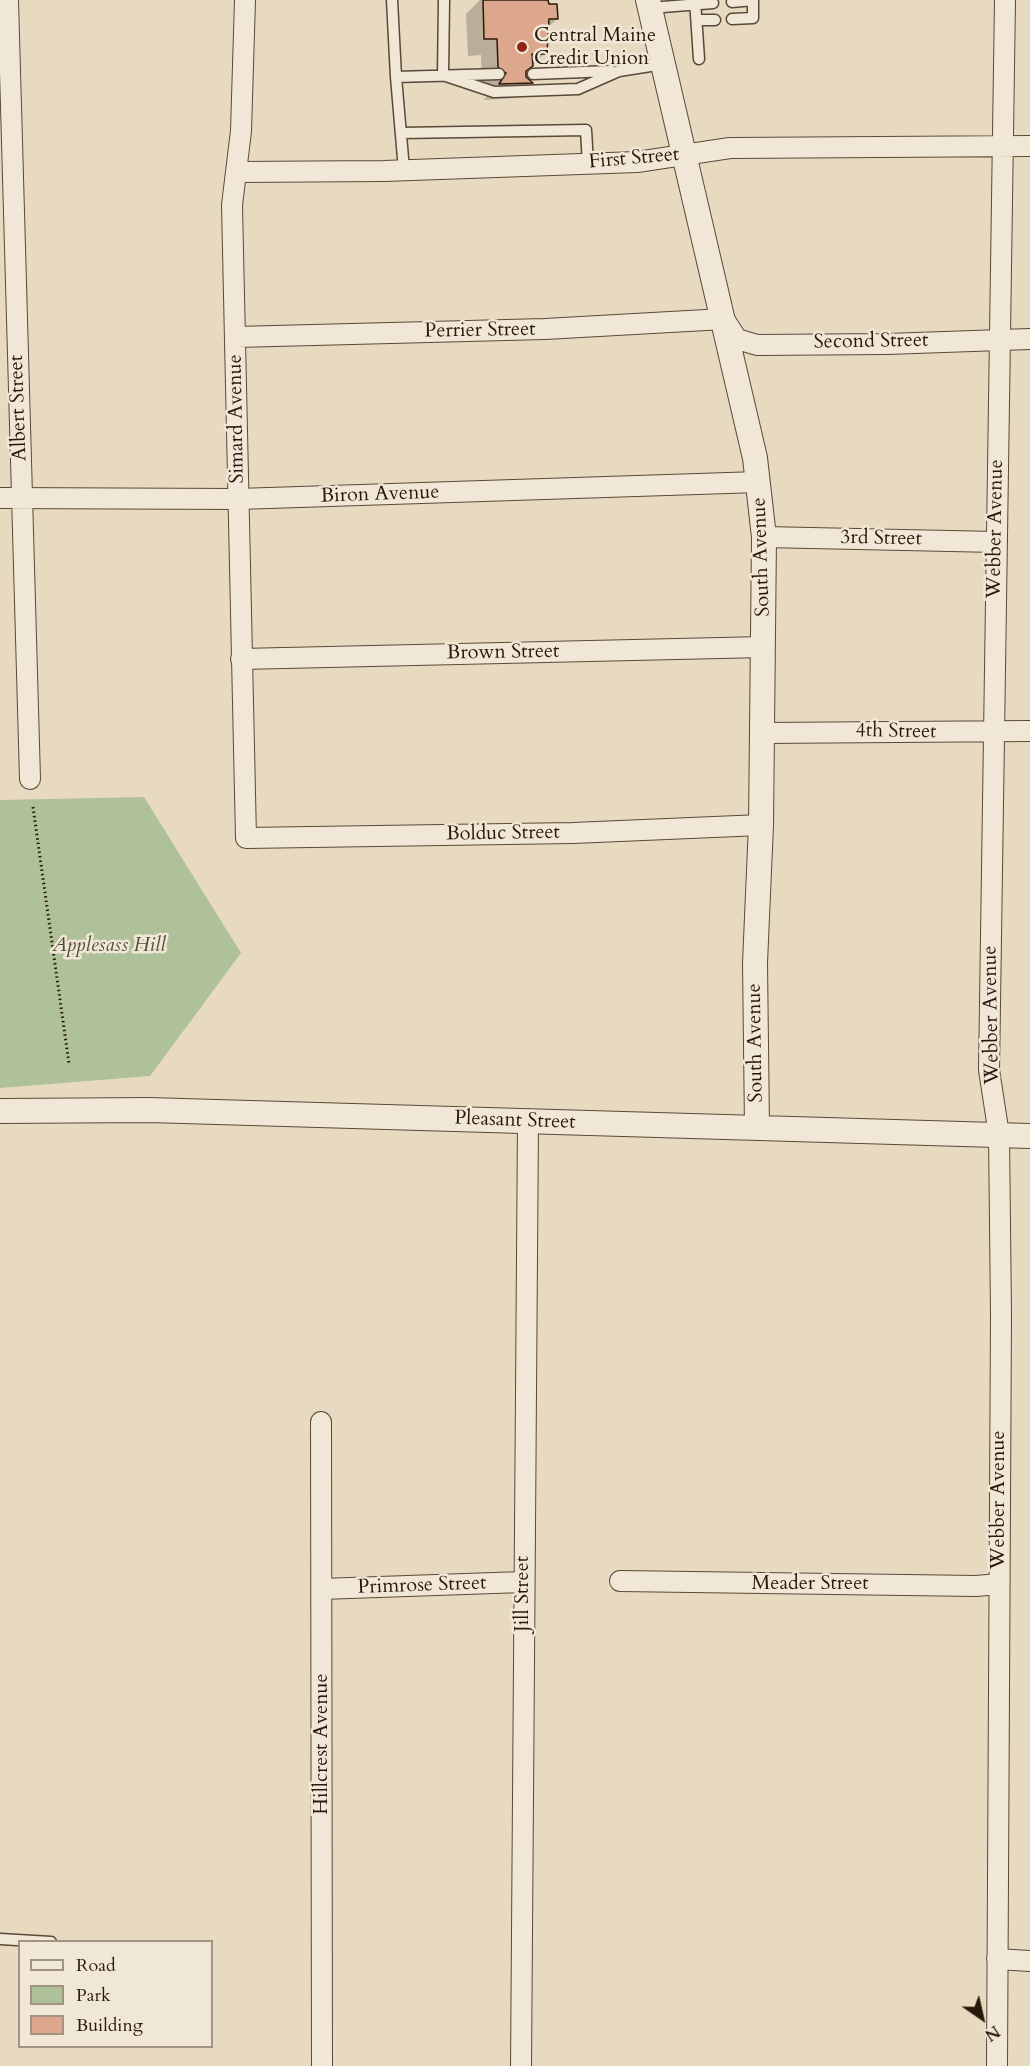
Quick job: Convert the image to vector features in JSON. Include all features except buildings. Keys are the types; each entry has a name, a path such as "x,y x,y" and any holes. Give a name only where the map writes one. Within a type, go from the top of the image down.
{"street":[{"name":"Albert Street","path":"8,0 30,779"},
{"name":"Simard Avenue","path":"245,0 241,131 232,205 246,838"},
{"name":"Webber Avenue","path":"997,2066 999,1135 989,1070 1001,144 1005,0"},
{"name":"South Avenue","path":"649,4 724,319 759,482 764,537 764,647 755,963 757,1127"},
{"name":"First Street","path":"237,172 404,170 637,162 730,148 921,148 1001,144 1030,146"},
{"name":"Second Street","path":"724,319 737,339 757,345 1030,339"},
{"name":"Perrier Street","path":"236,337 545,329 724,319"},
{"name":"Biron Avenue","path":"0,498 238,499 759,482"},
{"name":"3rd Street","path":"764,537 997,542"},
{"name":"Brown Street","path":"241,659 764,647"},
{"name":"4th Street","path":"763,733 1030,731"},
{"name":"Bolduc Street","path":"246,838 573,832 760,825"},
{"name":"Pleasant Street","path":"0,1111 149,1110 1030,1136"},
{"name":"Jill Street","path":"521,2066 528,1122"},
{"name":"Hillcrest Avenue","path":"321,1422 322,2066"},
{"name":"Meader Street","path":"620,1581 975,1586 999,1584"},
{"name":"Primrose Street","path":"321,1589 523,1582"},
{"path":"997,1959 1030,1961"}],"lane":[{"path":"392,0 404,170"},
{"path":"443,75 444,0"},
{"path":"732,2 753,0 753,18 732,19"},
{"path":"696,2 699,59"},
{"path":"649,4 713,3"},
{"path":"697,20 714,20"},
{"path":"533,74 619,71 663,64"},
{"path":"443,75 494,92 578,88 619,71"},
{"path":"396,76 499,74"},
{"path":"401,133 586,130 588,164"},
{"path":"0,1939 26,1940"}],"path":[{"path":"33,807 69,1064"}],"green space":[{"name":"Applesass Hill","path":"144,797 241,953 150,1076 0,1088 0,800"}],"place":[{"name":"Central Maine Credit Union","path":"522,47"}]}
